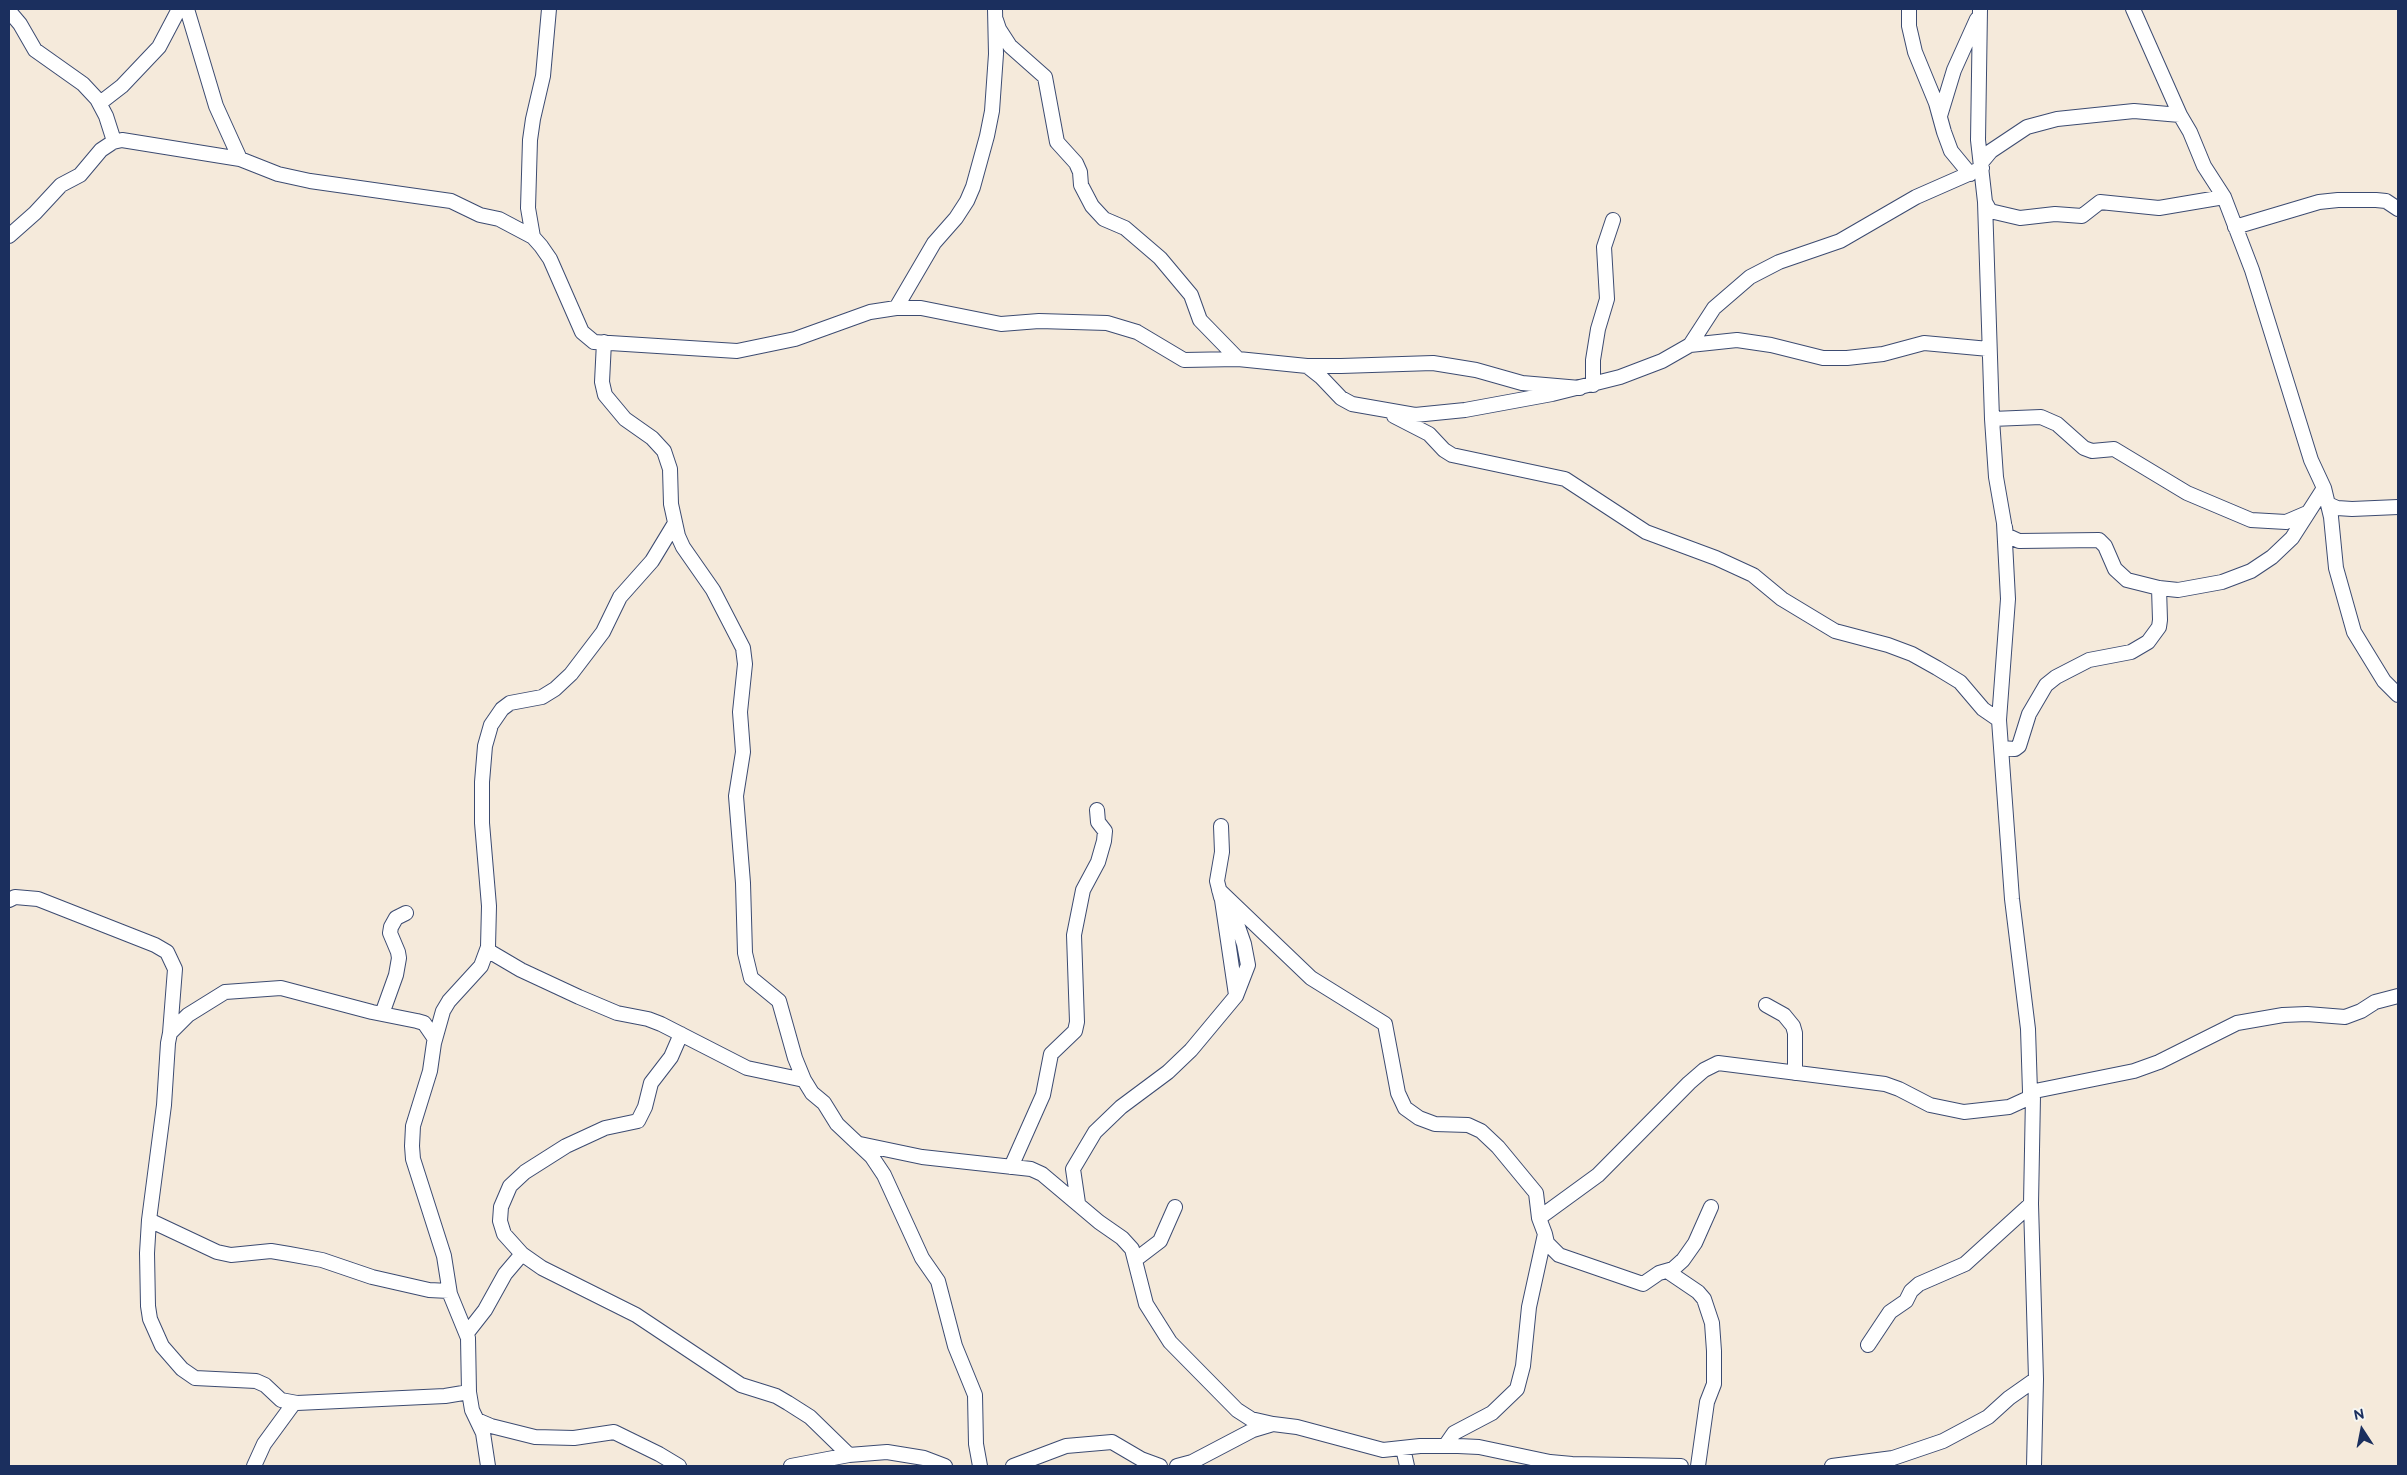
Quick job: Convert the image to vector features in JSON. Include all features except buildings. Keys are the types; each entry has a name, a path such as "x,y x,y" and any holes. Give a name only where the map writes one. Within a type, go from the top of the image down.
{"street":[{"path":"100,102 122,86 159,47 179,9"},
{"path":"187,9 216,106 240,159"},
{"path":"533,237 528,201 530,140 543,76 549,9"},
{"path":"1909,9 1909,26 1915,52 1952,151 1978,168"},
{"path":"2133,9 2204,166 2224,197 2252,270 2311,460 2324,488 2328,504 2336,568 2354,632 2384,681 2398,695"},
{"path":"9,11 20,24 35,50 83,84 100,102 114,141"},
{"path":"1940,116 1954,70 1980,11"},
{"path":"1980,11 1978,168 1985,202 1989,348 1996,477 2006,534 2019,541 2099,540 2105,546 2111,562 2121,576 2127,580 2159,588 2178,590 2202,587 2222,582 2250,571 2283,548 2324,488"},
{"path":"896,308 934,243 956,218 973,187 992,111 996,15"},
{"path":"996,15 999,28 1010,46 1045,77 1057,142 1076,163 1080,172 1081,185 1092,206 1104,219 1125,228 1160,258 1191,295 1200,320 1238,359"},
{"path":"1690,345 1714,308 1750,277 1779,262 1840,241 1916,197 1978,168 1991,150 2027,127 2057,119 2134,111 2180,115"},
{"path":"9,236 35,214 61,186 80,175 94,157 114,141 122,140 240,159 278,174 310,181 451,201 499,220 533,237 550,259 582,332 594,342 737,351 795,339 870,312 896,308 921,308 954,313 983,322 1002,324 1047,321 1106,323 1137,332 1184,360 1238,359 1307,366 1387,366 1433,363 1476,370 1522,383 1586,386"},
{"path":"1985,202 1990,211 2020,218 2055,214 2082,216 2100,202 2159,208 2224,197"},
{"path":"2235,227 2319,202 2338,200 2381,201 2398,209"},
{"path":"1586,386 1593,360 1598,328 1607,299 1604,247 1613,220"},
{"path":"1307,366 1346,401 1374,408 1415,414 1465,410 1586,386 1649,367 1690,345 1737,340 1771,345 1823,358 1847,358 1882,354 1924,343 1989,348"},
{"path":"604,342 602,382 605,395 625,419 652,438 664,451 670,469 671,504 683,547 713,590 740,639 744,654 740,712 743,752 736,796 746,953 751,978 779,1001 804,1080 812,1093 824,1103 837,1124 872,1157 884,1175 922,1258 938,1281 955,1346 975,1395 976,1444 980,1466"},
{"path":"1374,408 1429,434 1444,450 1452,455 1565,479 1646,532 1716,558 1753,575 1782,599 1835,631 1888,645 1920,658 1960,682 1983,709 1999,720"},
{"path":"1992,419 2041,417 2057,424 2084,448 2092,451 2114,449 2187,494 2251,520 2286,522 2307,513"},
{"path":"2328,504 2337,508 2352,509 2398,507"},
{"path":"488,1466 483,1433 469,1392 467,1334 449,1291 444,1256 413,1160 412,1146 413,1126 430,1071 434,1039 443,1011 449,1001 481,966 487,950 489,906 482,823 482,782 485,746 491,725 502,709 510,702 542,697 555,689 571,674 603,632 620,598 652,561 675,523"},
{"path":"2004,523 2008,599 1999,720 2012,899 2028,1029 2031,1094 2031,1204 2036,1379 2034,1466"},
{"path":"2001,748 2015,749 2019,746 2029,714 2046,685 2056,676 2089,660 2131,652 2148,642 2158,628 2160,620 2159,588"},
{"path":"1011,1167 1043,1095 1051,1054 1075,1031 1078,978 1074,942 1084,890 1098,862 1105,831 1098,822 1097,810"},
{"path":"1078,1203 1072,1169 1094,1132 1121,1107 1168,1072 1191,1050 1236,996 1217,881 1222,852 1221,826"},
{"path":"1220,893 1311,978 1384,1024 1389,1037 1398,1093 1405,1108 1419,1118 1435,1124 1468,1125 1490,1138 1536,1193 1538,1218 1547,1243 1559,1255 1642,1284 1673,1269 1683,1260 1695,1243 1712,1207"},
{"path":"9,900 16,897 38,899 155,945 168,952 175,969 164,1105 147,1253 148,1306 150,1320 162,1346 188,1374 203,1379 256,1381 265,1385 281,1400 294,1403 445,1396 469,1392"},
{"path":"382,1014 396,975 399,958 390,933 391,926 396,918 406,913"},
{"path":"487,950 521,970 578,997 617,1013 648,1018 746,1068 804,1080"},
{"path":"170,1034 188,1015 220,995 234,990 268,987 296,990 382,1014 424,1023 434,1039"},
{"path":"1538,1218 1598,1175 1689,1083 1713,1065 1722,1064 1885,1084 1930,1104 1964,1112 2009,1107 2031,1094 2134,1071 2159,1062 2230,1026 2255,1019 2307,1014 2345,1017 2361,1012 2375,1002 2398,996"},
{"path":"1766,1005 1784,1015 1795,1033 1795,1074"},
{"path":"681,1034 671,1057 651,1083 645,1107 638,1122 606,1128 566,1146 525,1172 510,1186 501,1207 500,1221 504,1234 522,1254 542,1268 636,1315 740,1385 776,1396 810,1417 849,1455"},
{"path":"860,1144 922,1157 1031,1169 1042,1174 1099,1222 1122,1238 1132,1249 1146,1304 1170,1342 1237,1410 1251,1419 1297,1427 1371,1449 1444,1446 1479,1447 1572,1464 1681,1466"},
{"path":"1868,1345 1890,1312 1906,1301 1910,1291 1919,1284 1965,1264 2031,1204"},
{"path":"1135,1260 1160,1241 1175,1207"},
{"path":"150,1220 217,1252 231,1255 272,1251 322,1260 372,1277 429,1290 449,1291"},
{"path":"1444,1446 1454,1432 1492,1413 1517,1389 1523,1366 1529,1307 1545,1234"},
{"path":"467,1334 485,1310 505,1274 522,1254"},
{"path":"1667,1271 1698,1292 1704,1299 1712,1323 1714,1384 1707,1402 1698,1466"},
{"path":"1832,1466 1889,1462 1919,1450 1968,1429 1988,1417 2009,1398 2036,1379"},
{"path":"254,1466 264,1444 294,1403"},
{"path":"477,1420 492,1426 535,1437 574,1438 614,1432 679,1466"},
{"path":"1177,1466 1192,1462 1253,1430 1273,1424"},
{"path":"1013,1466 1066,1446 1112,1442 1130,1459 1160,1466"},
{"path":"1403,1448 1407,1466"},
{"path":"791,1466 849,1455 893,1453 924,1458 945,1466"}]}
